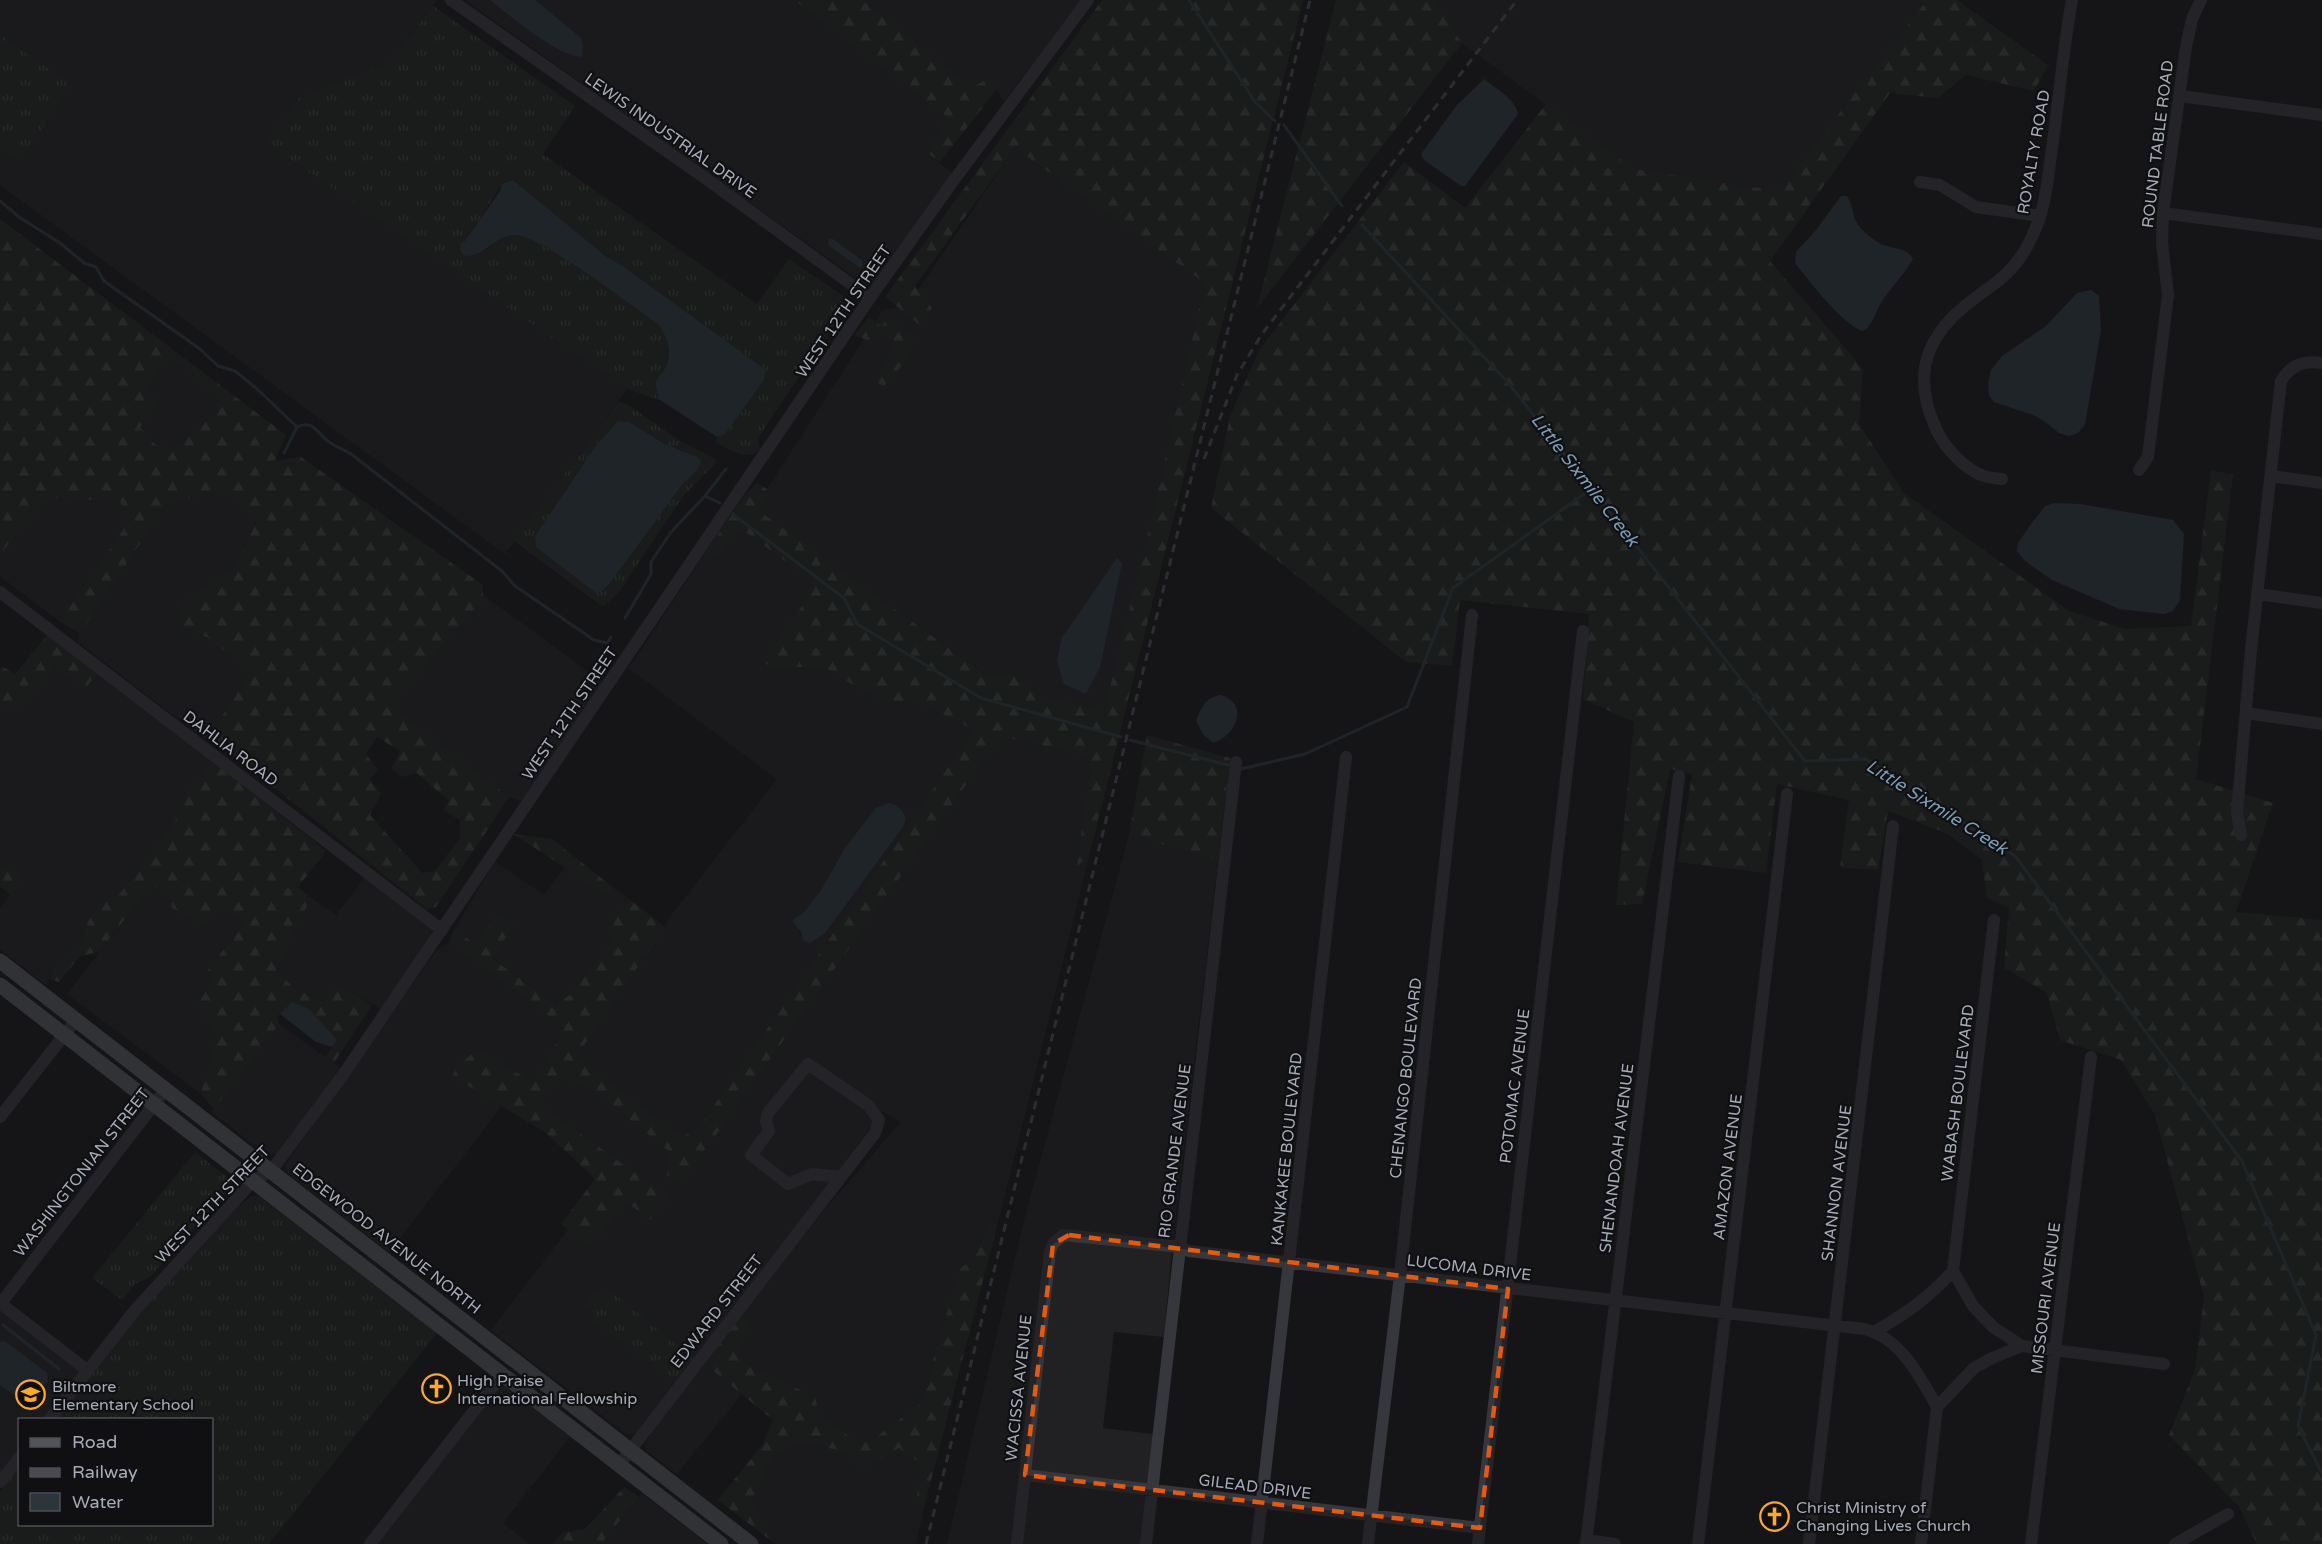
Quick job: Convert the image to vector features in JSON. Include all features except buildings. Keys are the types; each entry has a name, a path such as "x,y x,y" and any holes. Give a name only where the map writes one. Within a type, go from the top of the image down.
{"main road":[{"name":"EDGEWOOD AVENUE NORTH","path":"0,961 751,1544"},
{"path":"0,985 720,1544"}],"street":[{"name":"LEWIS INDUSTRIAL DRIVE","path":"451,0 870,298"},
{"name":"WEST 12TH STREET","path":"50,1418 151,1291 253,1181 271,1171 343,1075 870,298 951,184 1089,0"},
{"name":"ROYALTY ROAD","path":"2002,479 1983,476 1966,465 1938,434 1926,407 1923,390 1924,372 1934,341 1949,321 1973,299 2008,273 2031,242 2045,196 2072,0"},
{"name":"ROUND TABLE ROAD","path":"2139,470 2148,457 2168,295 2162,243 2163,213 2186,47 2192,19 2201,0"},
{"path":"2180,96 2322,115"},
{"path":"1920,182 1940,185 1976,207 2040,216"},
{"path":"2163,213 2322,234"},
{"path":"2241,835 2237,813 2281,381 2288,370 2297,364 2310,361 2322,363"},
{"path":"2271,476 2322,483"},
{"name":"DAHLIA ROAD","path":"0,592 442,930"},
{"path":"2258,594 2322,603"},
{"name":"CHENANGO BOULEVARD","path":"1368,1544 1400,1275 1472,615"},
{"name":"POTOMAC AVENUE","path":"1478,1544 1583,632"},
{"path":"2246,714 2322,724"},
{"name":"KANKAKEE BOULEVARD","path":"1257,1544 1346,757"},
{"name":"RIO GRANDE AVENUE","path":"1146,1544 1236,762"},
{"name":"SHENANDOAH AVENUE","path":"1586,1542 1679,776"},
{"name":"AMAZON AVENUE","path":"1698,1544 1787,794"},
{"name":"SHANNON AVENUE","path":"1809,1544 1893,826"},
{"name":"WABASH BOULEVARD","path":"1953,1271 1994,920"},
{"path":"0,1117 76,1020"},
{"name":"MISSOURI AVENUE","path":"2031,1544 2091,1057"},
{"name":"EDWARD STREET","path":"619,1465 876,1133 879,1120 868,1106 808,1064 768,1113 766,1121 769,1131 751,1155 788,1184 812,1174 840,1177"},
{"name":"WASHINGTONIAN STREET","path":"0,1303 165,1089"},
{"name":"LUCOMA DRIVE","path":"1058,1238 1069,1235 1180,1247 1189,1251 1876,1331"},
{"name":"WACISSA AVENUE","path":"1017,1544 1050,1252 1058,1238"},
{"path":"1922,1544 1937,1407 1921,1378 1903,1354 1876,1331 1911,1311 1931,1295 1953,1271 1973,1306 1993,1327 2022,1347"},
{"path":"0,1303 87,1370"},
{"path":"438,1325 449,1310"},
{"path":"1937,1407 1974,1368 1992,1358 2022,1347 2164,1364"},
{"path":"370,1544 502,1375"},
{"path":"0,1482 18,1460"},
{"name":"GILEAD DRIVE","path":"1025,1475 1480,1528"},
{"path":"2175,1544 2228,1514"},
{"path":"1586,1542 1615,1544"}],"highlighted area":[{"path":"1069,1235 1508,1289 1480,1528 1025,1475 1053,1244"}],"shaded area":[{"path":"0,0 437,0 390,62 300,97 265,142 627,389 505,554 0,185 0,148 19,161 72,85 0,35"},
{"path":"465,0 794,0 946,116 927,153 953,174 876,283 871,285 863,283"},
{"path":"862,0 1081,0 1004,101 989,78 972,87"},
{"path":"1434,0 1927,0 1779,191 1634,169 1462,43"},
{"path":"1015,148 1205,283 1104,713 1042,696 1011,673 990,677 757,510 767,489 883,310 907,306"},
{"path":"173,359 217,393 215,413 176,448 156,445 140,427 160,401 148,389 162,362"},
{"path":"222,487 257,520 233,568 183,605 178,630 207,637 251,672 206,740 78,642 80,633 165,506"},
{"path":"49,498 120,501 128,523 59,621 0,576 0,554"},
{"path":"744,531 811,580 811,593 764,661 770,667 824,667 881,702 919,703 974,730 699,1127 682,1137 576,1057 673,913 777,779 629,668 705,553 715,559 734,535","holes":["906,819 903,827 868,873 803,940 794,919 804,912 821,890 845,848"]},
{"path":"483,595 604,683 524,802 509,797 390,705 483,601"},
{"path":"56,665 98,672 213,761 181,801 175,821 118,896 86,925 84,938 54,968 46,985 0,949 0,909 23,876 0,863 0,704 15,713"},
{"path":"1013,739 1091,757 1077,865 1089,856 998,1223 991,1224 974,1258 960,1270 920,1404 872,1440 859,1444 819,1413 815,1397 747,1365 739,1352 749,1326 741,1315 814,1222 901,1122 882,1111 789,1238 694,1359 609,1289 603,1298 584,1304 595,1314 591,1320 676,1383 635,1434 626,1434 491,1330 568,1230 588,1247 628,1202 669,1198 536,1102 560,1079 585,1084 670,1152 683,1181 993,747"},
{"path":"1129,835 1218,860 1173,1239 1164,1337 1114,1332 1103,1428 1153,1434 1141,1544 947,1544 1024,1221"},
{"path":"495,862 544,895 565,866 606,894 615,889 629,899 607,927 612,940 570,995 555,1004 492,957 513,925 476,945 454,930"},
{"path":"365,877 431,929 433,937 383,1010 339,985 324,1002 294,988 276,970 311,898 336,915"},
{"path":"151,886 223,906 244,922 207,971 214,979 196,1006 217,1035 201,1094 67,994"},
{"path":"449,942 561,1025 561,1035 533,1083 479,1048 459,1065 452,1076 502,1106 389,1252 288,1173 285,1165 436,951"},
{"path":"279,1024 342,1069 277,1153 269,1156 211,1112"},
{"name":"Biltmore Elementary School","path":"0,1308 81,1371 44,1418 18,1418 18,1450 0,1474"},
{"path":"705,1364 742,1394 677,1474 645,1447 651,1431"},
{"path":"495,1379 570,1437 503,1523 529,1544 366,1544"},
{"path":"791,1441 844,1451 863,1469 899,1448 923,1464 916,1501 924,1507 916,1544 775,1544 769,1539 752,1500 767,1467"},
{"path":"642,1494 708,1544 601,1544"}],"green space":[{"path":"794,0 862,0 972,87 989,78 997,89 940,162 927,153 946,116"},
{"path":"1102,0 1303,0 1089,856 1077,866 1091,757 1013,739 993,747 683,1181 667,1175 670,1152 585,1084 560,1079 536,1102 669,1197 650,1220 628,1203 588,1247 561,1224 595,1179 546,1133 452,1076 459,1065 479,1048 533,1083 561,1035 561,1025 449,942 454,930 476,944 497,915 514,925 492,958 555,1004 570,995 612,940 607,927 629,899 665,927 576,1057 682,1137 699,1127 974,730 919,703 881,702 824,667 770,667 763,661 811,593 811,580 744,531 734,535 715,559 705,553 745,495 757,483 767,489 758,510 989,677 1011,673 1042,696 1104,712 1150,525 1205,283 1015,148 915,286 932,308 920,325 885,297"},
{"path":"1336,0 1434,0 1462,43 1257,308"},
{"path":"1927,0 1957,0 2048,65 2034,91 1966,75 1938,98 1890,93 1770,261 1863,369 1859,424 1904,493 2069,611 2125,629 2191,626 2211,470 2233,475 2196,779 2273,803 2236,912 2322,920 2322,1544 2257,1544 2239,1507 2169,1435 2195,1370 2204,1297 2155,1115 2121,1060 2060,1040 2047,993 2004,968 2009,908 1987,898 1982,860 1946,833 1888,811 1878,870 1840,868 1849,800 1777,784 1766,873 1678,862 1692,774 1670,769 1642,904 1616,905 1634,722 1583,699 1589,614 1460,600 1452,666 1406,662 1211,508 1230,416 1259,350 1404,162 1465,208 1546,104 1634,169 1779,191"},
{"path":"433,6 575,106 543,154 757,304 789,259 850,300 758,438 760,450 743,455 715,442 717,437 725,434 764,380 766,370 623,266 608,258 513,180 502,184 465,242 461,243 486,250 507,237 515,235 526,238 564,258 659,325 668,348 667,362 656,385 660,400 627,389 265,142 300,97 390,62"},
{"path":"0,35 72,85 19,161 0,148"},
{"path":"0,219 286,435 275,461 301,457 483,585 483,601 390,705 509,797 436,907 427,909 219,744 212,731 251,672 207,637 178,630 183,604 233,568 257,521 222,488 165,506 80,633 59,621 128,523 120,501 49,498 0,554","holes":["173,359 217,394 215,413 176,448 156,445 140,427 160,401 148,389 162,362","377,737 400,751 391,769 402,777 417,773 449,801 443,810 460,820 460,838 435,871 422,873 370,815 381,794 370,779 378,770 366,754"]},
{"path":"869,317 881,326 888,319 913,335 907,357 884,386 876,382 895,343 886,335 867,340 854,335"},
{"path":"618,402 627,404 677,439 715,459 716,463 684,495 619,592 603,607 514,541","holes":["629,422 663,443 697,457 694,473 682,485 611,582 601,592 536,547 535,536 595,447"]},
{"path":"48,634 98,672 85,689 56,665 15,713 0,704 0,669 2,666 15,674"},
{"path":"1147,735 1230,758 1218,860 1129,835"},
{"path":"213,761 326,851 298,887 311,898 276,970 294,988 323,1002 339,985 372,1005 334,1063 326,1057 337,1040 292,1002 277,1017 279,1024 214,1109 201,1094 217,1035 196,1006 214,979 207,971 244,923 223,906 204,925 172,908 170,893 151,886 99,952 80,956 59,982 50,979 54,968 84,938 87,924 95,911 111,898 118,896 175,821 181,801"},
{"path":"513,834 552,839 615,889 606,894"},
{"path":"0,863 23,876 11,895 0,887"},
{"path":"195,1152 235,1183 150,1277 135,1284 122,1300 92,1278"},
{"path":"252,1196 259,1196 437,1333 269,1544 0,1544 0,1491 18,1467 18,1526 213,1526 213,1418 57,1418 141,1311 230,1212"},
{"path":"998,1223 924,1507 916,1501 922,1464 899,1448 863,1469 844,1451 791,1441 767,1467 752,1500 769,1539 718,1500 762,1445 773,1420 705,1364 741,1315 749,1326 739,1352 747,1365 815,1397 819,1413 859,1444 872,1440 920,1404 960,1269 974,1258 991,1224"},
{"path":"609,1289 694,1359 676,1383 591,1320 595,1314 584,1305 594,1292 603,1298"},
{"path":"624,1487 639,1497 601,1544 553,1544 562,1533 585,1529"}],"water":[{"path":"490,0 535,0 581,38 582,57 572,55 547,43"},
{"path":"1484,79 1513,103 1518,114 1465,186 1461,186 1424,160 1421,154 1457,105"},
{"path":"513,180 608,258 623,266 766,370 764,380 725,434 717,437 660,400 656,382 667,364 669,352 662,330 659,325 587,273 544,246 515,235 502,238 479,253 466,256 462,253 461,243 465,241 500,191 502,184"},
{"path":"1841,196 1847,196 1857,223 1865,232 1883,245 1907,252 1913,259 1881,303 1869,326 1863,331 1855,328 1837,312 1795,263 1796,252 1816,230"},
{"path":"829,239 833,239 863,261 862,267 860,268 828,245"},
{"path":"2091,290 2099,296 2101,330 2085,425 2078,433 2069,436 2059,433 2033,415 1994,402 1989,396 1988,383 1991,370 2002,356 2046,326 2077,293"},
{"path":"618,421 629,422 663,443 701,460 696,471 682,485 611,582 601,592 596,593 536,547 535,536 595,447"},
{"path":"2055,503 2080,504 2173,520 2184,534 2180,600 2173,611 2164,614 2119,609 2052,580 2025,561 2017,551 2018,543 2045,506"},
{"path":"1117,558 1122,563 1100,667 1086,694 1064,684 1057,661 1062,638"},
{"path":"1221,695 1230,699 1235,705 1236,720 1228,734 1213,743 1203,734 1196,721 1205,704 1211,698"},
{"path":"889,803 898,807 903,813 906,819 903,827 825,933 810,943 803,940 801,932 793,922 794,919 804,912 821,890 845,848 876,808"},
{"path":"292,1002 309,1009 337,1040 332,1047 316,1042 280,1014"},
{"path":"5,1341 47,1373 48,1381 26,1403 0,1385 0,1342"}],"waterway":[{"path":"1189,0 1255,102 1275,121"},
{"path":"1284,125 1342,206"},
{"path":"0,201 19,217 60,243 84,263 96,267 104,281 200,349 218,366 235,371 297,427 311,426 329,442 351,454 502,571 515,586 594,640 607,643 611,637"},
{"name":"Little Sixmile Creek","path":"1362,225 1510,385 1805,761 1866,759 2015,856 2242,1161 2316,1335 2298,1426 2322,1473"},
{"path":"284,453 297,427"},
{"path":"705,496 726,469"},
{"path":"1241,769 1305,754 1407,707 1453,588 1591,489"},
{"path":"625,618 651,574 651,562 671,532 705,496 720,503"},
{"path":"734,515 844,598 857,624 981,698 1121,737"},
{"path":"1130,740 1232,766"},
{"path":"3,1325 59,1369"}],"railway":[{"path":"926,1544 1310,0"},
{"path":"1204,459 1237,375 1262,334 1517,0"}],"place":[{"name":"High Praise International Fellowship","path":"436,1389"},
{"name":"Biltmore Elementary School","path":"31,1395"},
{"name":"Christ Ministry of Changing Lives Church","path":"1775,1516"}]}
